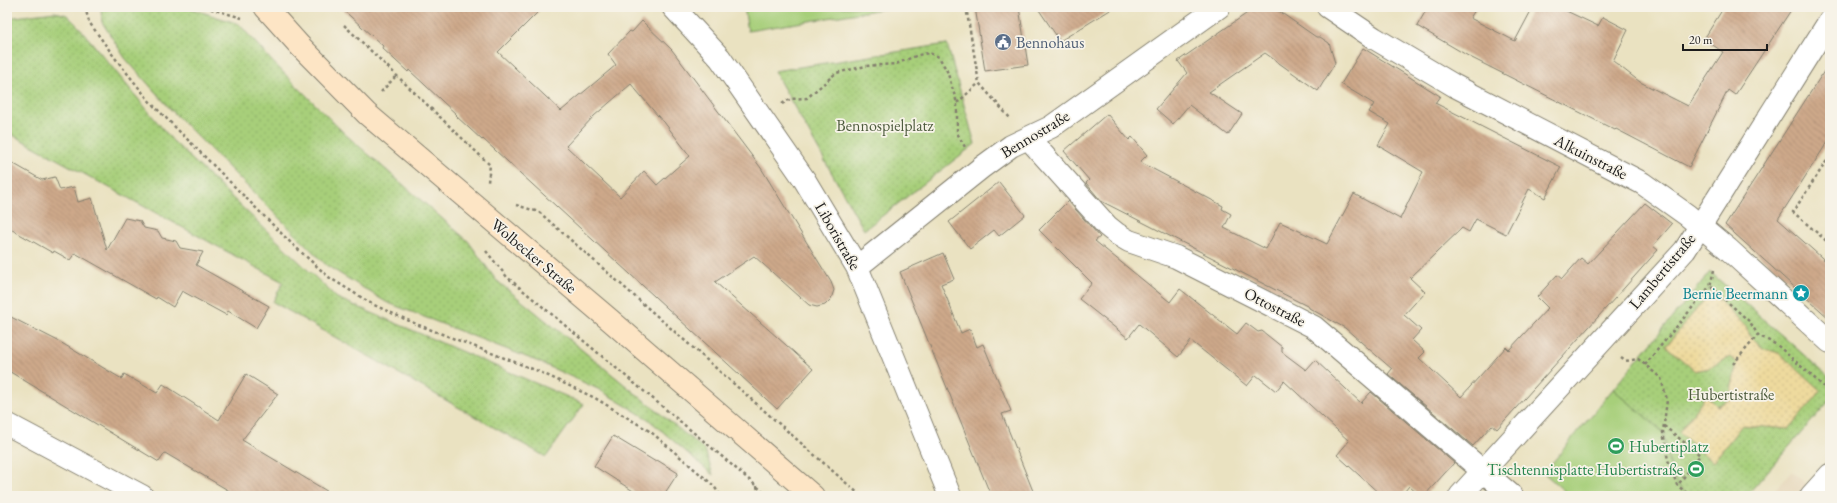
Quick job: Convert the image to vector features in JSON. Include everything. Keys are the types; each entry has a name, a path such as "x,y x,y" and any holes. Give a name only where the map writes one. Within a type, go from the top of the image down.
{"main road":[{"name":"Wolbecker Straße","path":"265,7 300,46 367,114 610,320 809,495"}],"street":[{"name":"Liboristraße","path":"673,7 720,58 804,180 857,267 950,496"},
{"name":"Bennostraße","path":"857,267 981,168 1011,146 1029,139 1051,127 1219,7"},
{"name":"Alkuinstraße","path":"1328,7 1374,38 1455,86 1642,183 1728,249 1830,342"},
{"name":"Lambertistraße","path":"1460,496 1684,250 1830,20"},
{"name":"Ottostraße","path":"1029,139 1117,234 1129,241 1176,257 1325,334 1482,472 1512,496"},
{"path":"7,424 142,496"},
{"path":"1811,496 1830,475"}],"path":[{"path":"85,7 89,22 115,58 151,103 292,244 330,278 372,304 416,324 538,371 595,398 650,432 713,485 721,496"},
{"path":"204,7 247,20"},
{"path":"966,7 979,83 1029,139"},
{"path":"344,24 490,165 488,184"},
{"path":"762,118 790,99 807,98 836,73 866,66 896,64 918,55 929,53 939,57 948,71 957,103 956,134 967,151 981,168"},
{"path":"385,87 397,75"},
{"path":"957,103 979,83"},
{"path":"380,93 384,97"},
{"path":"1830,156 1793,212 1830,244"},
{"path":"510,203 539,212 858,495"},
{"path":"1645,365 1710,286 1715,263"},
{"path":"1710,286 1750,322 1758,335 1777,345 1830,392"},
{"path":"1733,364 1758,335"},
{"path":"1602,340 1625,362 1638,359 1661,378 1667,400 1663,432 1668,460 1677,485 1690,496"},
{"path":"1664,426 1700,455 1677,485"},
{"path":"756,485 760,496"}],"shaded area":[{"path":"1792,471 1807,485 1796,496 1769,496"}],"green space":[{"path":"102,7 186,7 239,24 270,59 345,134 468,241 496,280 705,450 713,475 648,419 598,389 539,362 386,302 326,265 174,113 125,58 102,22"},
{"path":"744,7 895,7 748,31"},
{"path":"55,12 67,15 79,27 172,140 337,298 584,404 546,457 273,302 283,282 7,132 7,18"},
{"name":"Bennospielplatz","path":"947,44 975,144 864,230 774,71"},
{"name":"Hubertistraße","path":"1710,272 1830,378 1830,400 1746,496 1690,496 1677,485 1668,460 1663,432 1613,389"},
{"name":"Hubertiplatz","path":"1613,389 1663,432 1668,460 1677,485 1690,496 1570,496 1544,473"}],"sand":[{"path":"1711,292 1746,327 1751,338 1764,349 1779,353 1821,391 1789,429 1742,425 1713,462 1679,432 1706,395 1717,406 1729,400 1737,363 1730,357 1709,368 1695,371 1666,346"}],"building":[{"path":"340,7 543,7 498,52 561,111 616,65 608,54 642,21 672,50 761,168 831,282 834,290 831,299 825,305 817,307 809,305 754,256 715,282 813,369 777,409 483,139 482,140 409,70 408,72 382,48 383,46","holes":["631,84 690,156 657,185 644,171 620,197 566,146 594,116"]},
{"name":"Bennohaus","path":"975,7 1019,7 1028,65 985,71"},
{"path":"1037,7 1115,7 1060,41"},
{"path":"1256,7 1273,7 1316,37 1320,37 1329,43 1335,63 1318,91 1265,53 1209,92 1242,114 1228,135 1189,105 1173,124 1156,109 1187,73 1178,61"},
{"path":"1428,7 1477,7 1470,18 1515,41 1533,7 1558,7 1598,26 1603,17 1628,30 1613,61 1640,82 1688,106 1723,52 1704,39 1724,7 1793,7 1735,95 1728,90 1689,167 1470,57 1417,26"},
{"path":"1363,48 1440,96 1435,103 1561,167 1545,198 1529,189 1506,234 1476,219 1469,232 1462,228 1410,278 1425,292 1404,315 1421,330 1412,340 1425,352 1419,358 1461,397 1506,347 1509,350 1548,308 1537,297 1557,275 1562,279 1581,258 1588,264 1645,203 1672,224 1653,246 1658,250 1634,277 1497,429 1492,425 1473,446 1388,374 1392,369 1345,328 1309,307 1101,201 1086,183 1089,180 1064,151 1107,114 1129,140 1132,137 1147,155 1140,162 1223,206 1222,209 1231,214 1224,228 1266,249 1280,222 1327,244 1354,194 1400,219 1423,172 1378,145 1390,124 1369,112 1374,104 1341,84"},
{"path":"1830,62 1830,138 1778,219 1830,265 1830,319 1725,225"},
{"path":"7,160 42,180 55,177 60,190 74,187 78,202 92,198 107,250 125,218 140,221 144,228 158,231 162,238 176,241 180,248 203,252 196,265 269,306 256,328 228,311 226,315 182,291 173,307 75,253 70,260 54,251 53,253 7,227"},
{"path":"999,182 1025,215 999,236 994,230 970,249 949,222"},
{"path":"1068,201 1100,237 1095,241 1170,302 1180,289 1237,334 1246,323 1258,332 1262,331 1282,347 1282,352 1306,370 1315,360 1361,403 1371,392 1454,463 1424,496 1420,496 1409,486 1401,496 1382,496 1337,455 1349,441 1284,381 1276,391 1256,375 1247,386 1191,341 1178,357 1139,324 1128,338 1079,299 1092,283 1039,230"},
{"path":"943,253 954,279 941,284 961,333 970,329 977,347 983,344 1011,411 1002,414 1035,496 991,496 900,272"},
{"path":"7,315 60,342 122,379 124,374 157,393 163,384 219,420 246,374 278,394 242,440 335,496 238,496 165,453 159,462 7,370"},
{"path":"613,436 656,462 657,460 678,473 663,496 641,496 594,466"}],"place":[{"name":"Bennohaus","path":"1003,42"},
{"name":"Bernie Beermann","path":"1801,293"},
{"name":"Hubertiplatz","path":"1616,446"},
{"name":"Tischtennisplatte Hubertistraße","path":"1696,469"}]}
